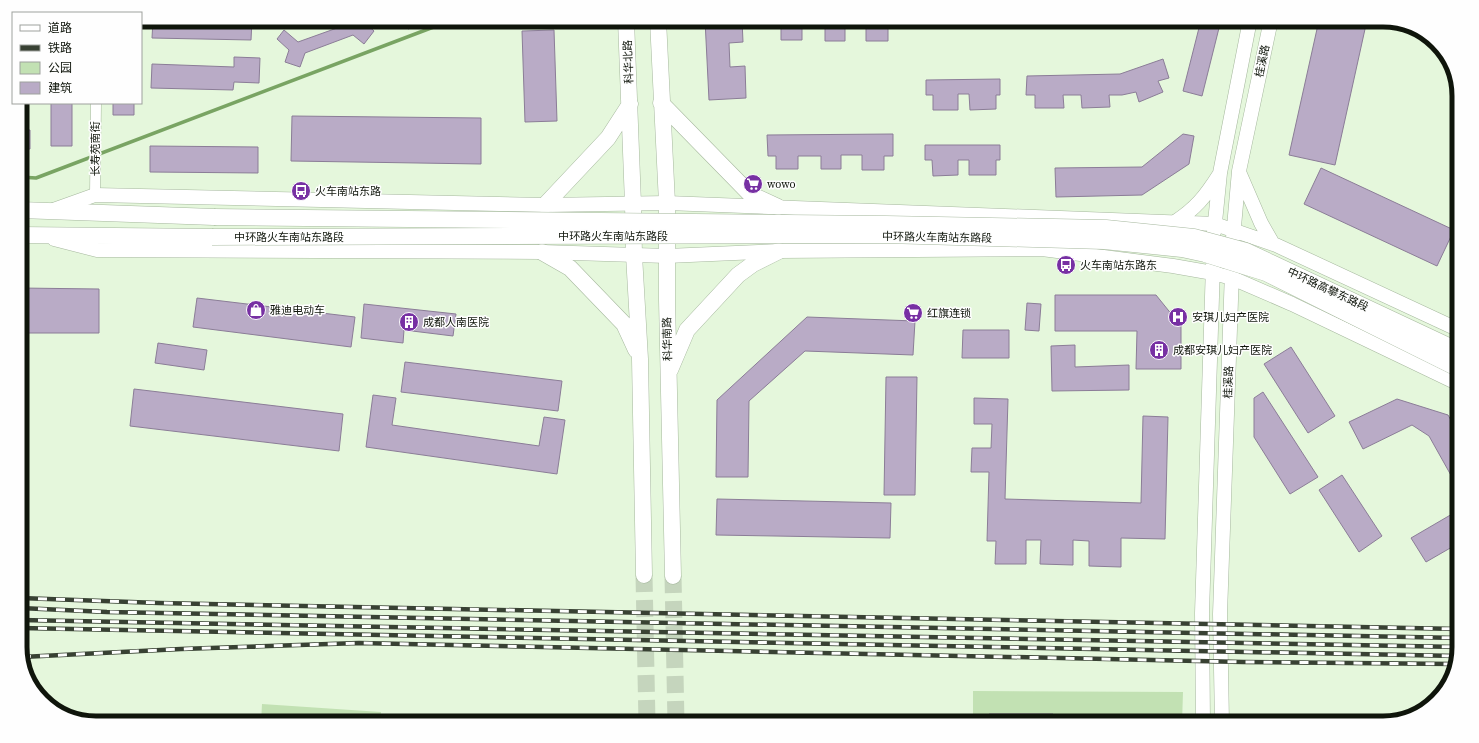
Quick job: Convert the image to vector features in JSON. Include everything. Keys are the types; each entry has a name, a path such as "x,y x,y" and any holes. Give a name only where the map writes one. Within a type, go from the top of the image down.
{"main road":[{"name":"科华北路","path":"626,27 630,104"},
{"path":"658,27 661,103 750,194 778,207"},
{"name":"桂溪路","path":"1203,716 1202,613 1215,224 1220,173 1249,27"},
{"name":"桂溪路","path":"1222,716 1220,614 1234,230 1239,171 1270,27"},
{"name":"科华南路","path":"661,103 667,203 668,375 672,576"},
{"path":"630,104 634,255 640,359 644,575"},
{"path":"545,205 608,138 630,104"},
{"path":"1239,171 1261,223 1273,244"},
{"path":"1175,222 1188,214 1205,197 1220,173"},
{"path":"46,212 95,195 545,205 667,203 1215,224 1273,244 1452,327"},
{"name":"中环路火车南站东路段","path":"27,211 214,217 1106,228 1194,237"},
{"name":"中环路火车南站东路段","path":"27,235 212,237 885,235 1104,241 1182,249 1205,254"},
{"path":"44,236 97,250 542,252 667,256 779,251 1042,249 1213,273 1232,278 1292,304 1452,381"},
{"name":"中环路高攀东路段","path":"1194,237 1246,251 1452,347"},
{"path":"668,375 686,330 738,275 753,264 779,251"},
{"path":"542,252 570,268 624,324 640,359"},
{"name":"中环路高攀东路段","path":"1205,254 1266,272 1452,365"}],"street":[{"name":"长寿苑南街","path":"95,195 96,104"}],"green space":[{"path":"973,691 1183,692 1182,716 973,716"},
{"path":"262,704 381,712 381,716 261,716"}],"building":[{"path":"153,27 252,27 251,40 152,38"},
{"path":"340,27 370,27 374,31 364,44 353,35 305,53 300,67 285,62 289,50 277,39 284,30 298,42"},
{"path":"705,27 742,27 743,42 729,43 730,67 745,66 746,98 709,100"},
{"path":"781,27 845,27 845,41 825,41 825,28 802,28 802,40 781,40"},
{"path":"866,27 888,27 888,41 866,41"},
{"path":"1199,27 1219,27 1202,96 1183,91"},
{"path":"1317,27 1365,27 1335,165 1289,155"},
{"path":"554,30 557,121 525,122 522,31"},
{"path":"234,57 260,58 259,83 234,82 233,90 151,88 152,64 234,67"},
{"path":"1163,59 1169,78 1158,81 1163,92 1139,102 1136,92 1122,95 1109,95 1110,107 1082,108 1081,95 1063,95 1064,108 1035,108 1035,95 1026,95 1027,76 1120,74"},
{"path":"1000,79 1000,95 996,95 996,109 970,110 969,94 958,94 958,110 933,110 933,95 926,95 926,80"},
{"path":"51,104 72,104 72,146 51,146"},
{"path":"113,104 134,104 134,115 113,115"},
{"path":"292,116 481,118 481,164 291,161"},
{"path":"27,130 30,130 30,149 27,149"},
{"path":"893,134 893,156 884,156 884,170 862,170 862,155 841,155 841,169 821,169 821,156 798,156 798,169 776,169 776,156 768,156 767,135"},
{"path":"1183,134 1194,136 1189,164 1142,195 1056,197 1055,168 1142,167"},
{"path":"925,145 1000,145 1000,160 996,160 996,175 969,175 969,160 958,160 958,175 933,176 932,160 925,160"},
{"path":"150,146 258,147 258,173 150,172"},
{"path":"1321,168 1452,229 1452,234 1437,266 1304,204"},
{"path":"27,288 99,289 99,333 27,333"},
{"name":"成都安琪儿妇产医院","path":"1055,295 1156,295 1181,326 1181,369 1136,369 1137,331 1055,331"},
{"path":"197,298 355,317 351,347 193,327"},
{"path":"1027,303 1041,304 1039,331 1025,330"},
{"name":"成都人南医院","path":"364,304 456,314 453,336 404,330 403,343 361,338"},
{"path":"807,317 915,321 913,355 805,351 749,401 748,477 716,477 717,400"},
{"path":"963,330 1009,330 1009,358 962,358"},
{"path":"158,343 207,350 204,370 155,363"},
{"path":"1075,345 1075,367 1129,365 1129,390 1052,391 1051,346"},
{"path":"1291,347 1335,416 1308,433 1264,364"},
{"path":"405,362 562,381 558,411 401,392"},
{"path":"886,377 917,377 915,495 884,495"},
{"path":"134,389 343,414 339,451 130,426"},
{"path":"1263,392 1318,477 1290,494 1254,437 1254,398"},
{"path":"373,395 396,398 392,425 539,446 544,417 565,420 557,474 366,447"},
{"path":"974,398 1008,399 1005,499 1141,503 1143,416 1168,417 1165,539 1121,538 1121,567 1089,566 1089,541 1073,540 1073,565 1040,564 1041,540 1026,540 1026,564 995,564 996,541 987,541 989,472 971,472 972,448 991,448 992,424 974,424"},
{"path":"1397,399 1448,415 1452,422 1452,477 1429,436 1412,425 1363,449 1349,422"},
{"path":"1342,475 1382,536 1359,552 1319,490"},
{"path":"717,499 891,503 890,538 716,535"},
{"path":"1452,514 1452,547 1426,562 1411,538"},
{"path":"989,714 1053,714 1053,716 989,716"},
{"path":"1252,715 1392,715 1383,716"}],"waterway":[{"path":"27,177 36,178 434,27"}],"tunnel":[{"path":"644,575 647,716"},
{"path":"673,576 676,716"}],"railway":[{"path":"27,598 159,603 1452,629"},
{"path":"27,608 107,612 1452,638"},
{"path":"27,620 1452,647"},
{"path":"27,628 1451,656"},
{"path":"28,657 181,649 359,643 1243,662 1450,664"}],"place":[{"name":"wowo","path":"753,184"},
{"name":"火车南站东路","path":"301,191"},
{"name":"火车南站东路东","path":"1066,265"},
{"name":"雅迪电动车","path":"256,310"},
{"name":"红旗连锁","path":"913,313"},
{"name":"安琪儿妇产医院","path":"1178,317"},
{"name":"成都人南医院","path":"409,322"},
{"name":"成都安琪儿妇产医院","path":"1159,350"}]}
